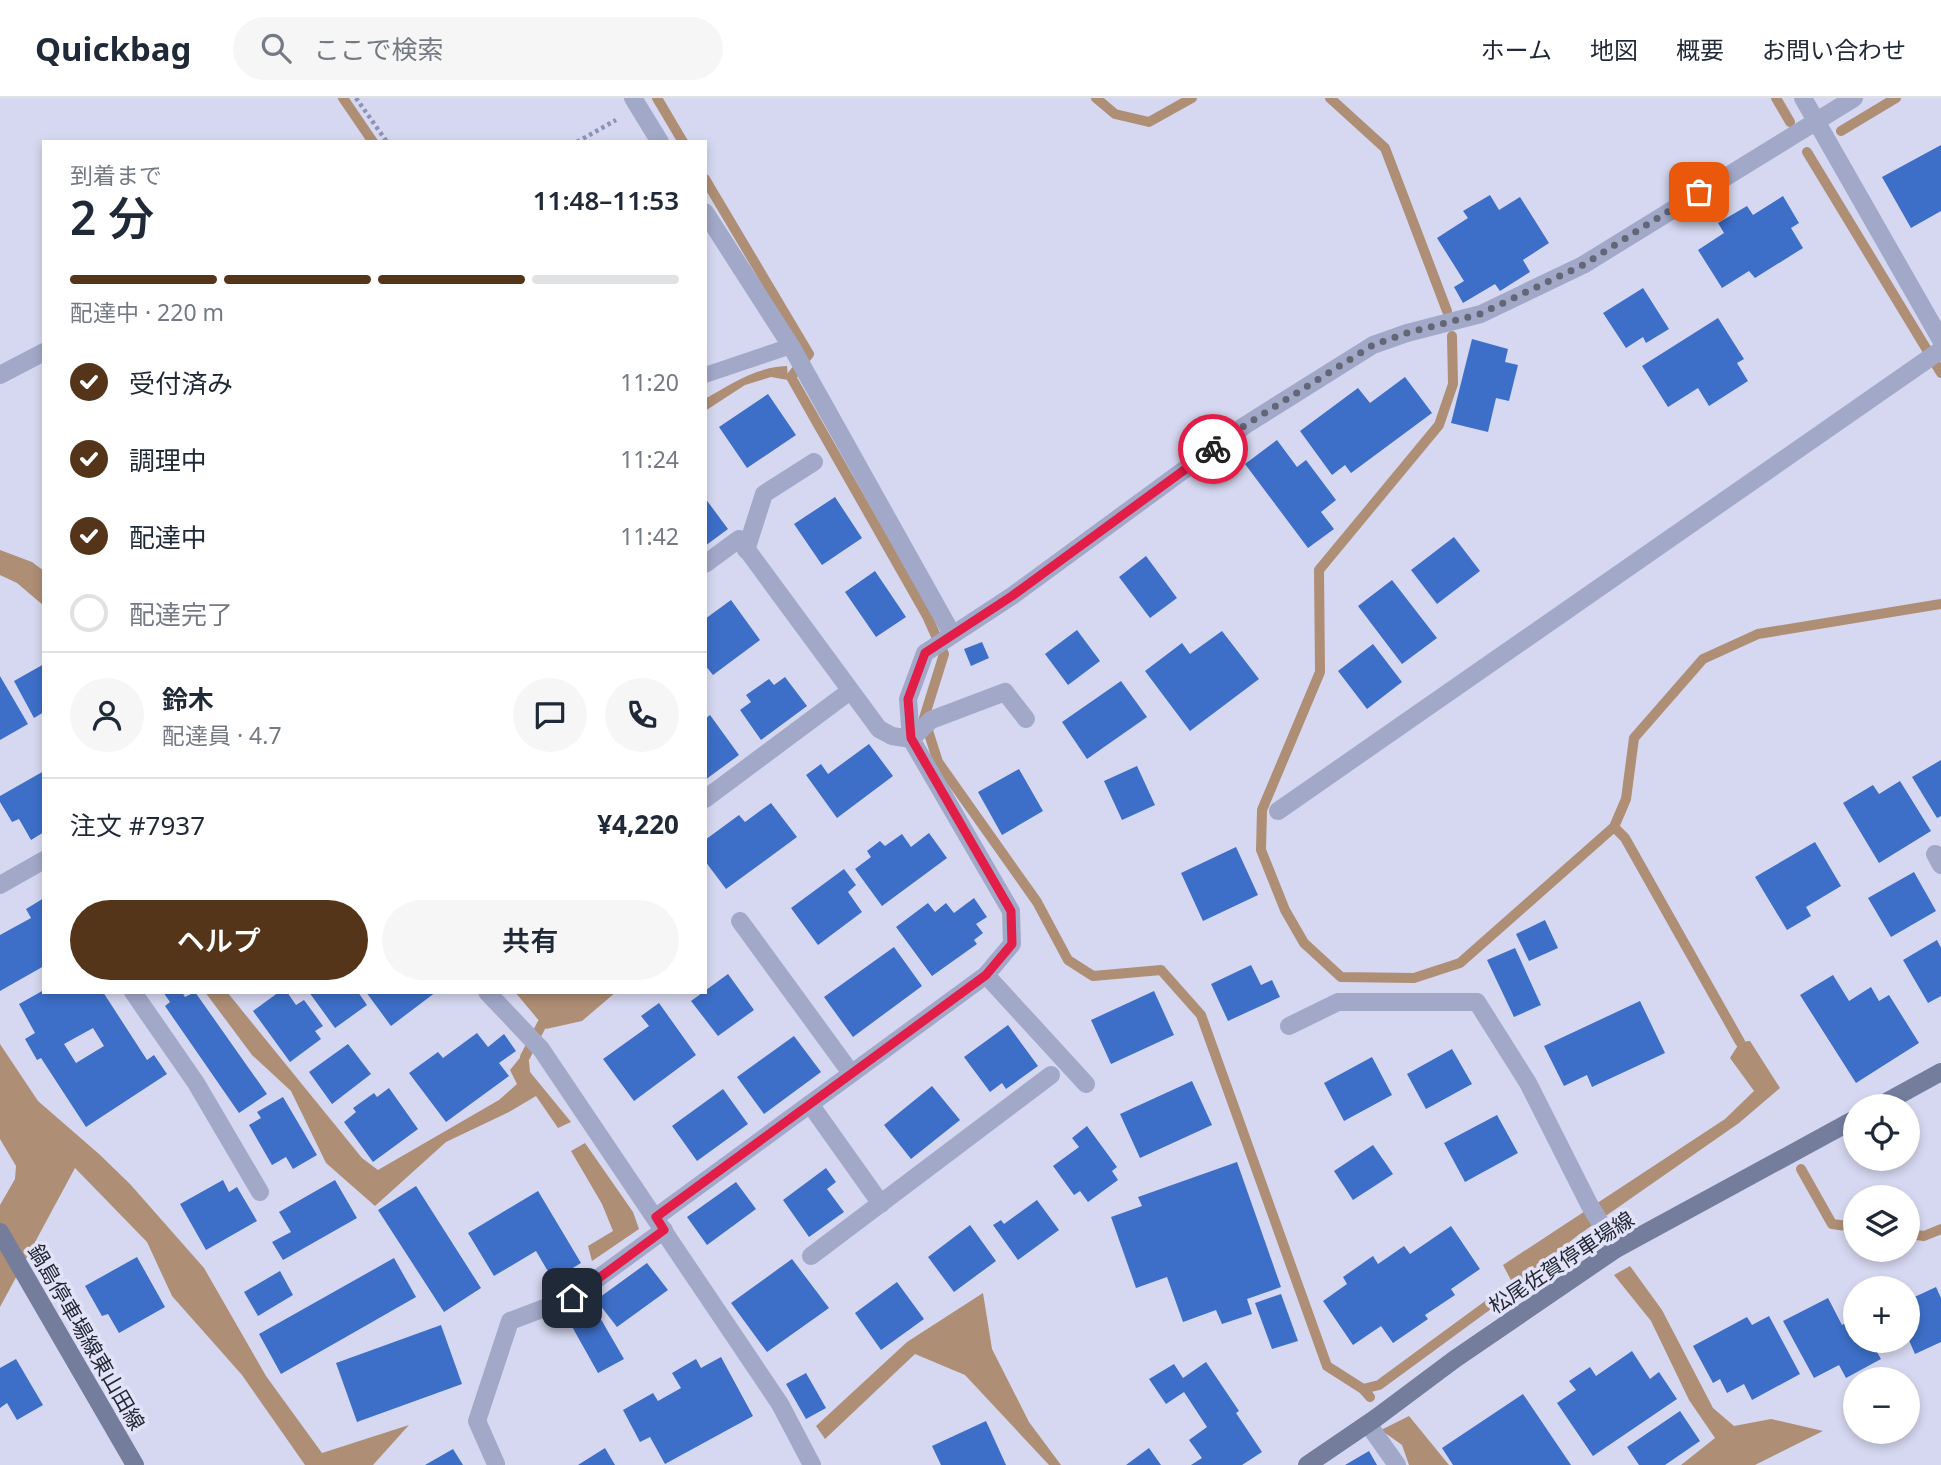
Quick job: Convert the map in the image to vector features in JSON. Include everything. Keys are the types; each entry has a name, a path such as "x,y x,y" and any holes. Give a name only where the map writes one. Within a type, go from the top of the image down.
{"main road":[{"path":"1901,1094 1941,1072"},
{"name":"松尾佐賀停車場線","path":"1307,1465 1616,1249 1843,1126"},
{"name":"鍋島停車場線東山田線","path":"0,1232 135,1465"}],"street":[{"path":"1803,98 1941,340"},
{"path":"496,1464 477,1421 510,1321 572,1298 810,1104 986,975 1012,944 1011,911 911,738 908,699 925,653 1012,596 1244,426 1373,345 1480,314 1583,265 1854,98"},
{"path":"636,103 659,140"},
{"path":"707,215 793,350 952,634"},
{"path":"1278,811 1941,350"},
{"path":"0,374 42,353"},
{"path":"746,550 764,494 814,463"},
{"path":"707,563 739,540 879,729 892,736 911,738 931,720 1005,692 1026,719"},
{"path":"707,798 850,691"},
{"path":"2,880 42,862"},
{"path":"740,921 851,1073"},
{"path":"986,975 1086,1084"},
{"path":"133,994 196,1083 260,1192"},
{"path":"489,994 541,1049 780,1404 811,1464"},
{"path":"1289,1026 1338,1002 1477,1002 1528,1083 1589,1204 1616,1249"},
{"path":"811,1256 1051,1074"},
{"path":"810,1104 881,1203"},
{"path":"1372,1421 1397,1465"}],"lane":[{"path":"707,374 793,350"}],"path":[{"path":"356,98 386,140"},
{"path":"580,140 636,103"}],"shaded area":[{"path":"787,366 788,380 771,377 745,385 707,410 707,398 754,373"},
{"path":"0,550 32,562 42,570 42,604 17,583 0,575"},
{"path":"206,994 229,994 362,1158 378,1170 499,1100 517,1084 510,1070 523,1054 529,1061 530,1072 571,1122 558,1128 536,1096 446,1142 375,1206 326,1163 291,1091 252,1055"},
{"path":"517,994 614,994 582,1021 546,1029"},
{"path":"1750,1041 1780,1088 1739,1123 1577,1236 1514,1286 1503,1265 1725,1119 1754,1091 1730,1058 1740,1042"},
{"path":"0,1044 38,1101 130,1184 204,1268 266,1376 322,1453 409,1425 373,1465 305,1465 242,1375 172,1296 147,1242 75,1168 0,1307 0,1205 15,1179 16,1166 0,1139"},
{"path":"585,1143 633,1212 639,1229 592,1261 588,1246 613,1231 602,1204 571,1151"},
{"path":"1630,1266 1662,1310 1713,1408 1734,1426 1771,1419 1823,1431 1755,1465 1681,1465 1715,1438 1689,1400 1651,1321 1614,1275"},
{"path":"983,1293 992,1349 1029,1422 1061,1465 1049,1465 965,1375 915,1354 825,1439 816,1426 907,1342"},
{"path":"1409,1416 1449,1465 1409,1465 1402,1445 1381,1430"}],"building":[{"path":"1941,145 1941,211 1911,228 1882,177"},
{"path":"1490,195 1499,210 1520,197 1549,243 1523,260 1530,272 1500,291 1495,284 1463,303 1454,287 1464,281 1437,238 1468,218 1463,211"},
{"path":"1783,196 1799,223 1791,228 1803,248 1755,278 1749,271 1722,288 1698,250 1724,233 1718,223 1747,206 1753,215"},
{"path":"1643,288 1669,329 1646,343 1643,337 1626,348 1603,313"},
{"path":"1718,318 1744,359 1737,363 1748,381 1709,406 1698,388 1668,407 1642,366"},
{"path":"1472,339 1508,349 1505,362 1518,365 1509,401 1496,398 1488,432 1451,423"},
{"path":"1405,377 1432,413 1351,473 1345,465 1332,475 1300,431 1358,388 1370,403"},
{"path":"768,394 796,435 747,468 719,427"},
{"path":"1277,440 1297,467 1306,460 1336,500 1321,512 1334,529 1308,548 1245,464"},
{"path":"835,497 862,538 822,565 794,524"},
{"path":"707,501 728,529 707,545"},
{"path":"1454,537 1480,571 1437,604 1411,570"},
{"path":"1146,556 1177,598 1150,618 1119,577"},
{"path":"875,571 906,617 876,637 845,592"},
{"path":"1392,580 1437,638 1402,664 1358,606"},
{"path":"731,600 760,640 713,675 707,668 707,618"},
{"path":"1077,630 1100,661 1068,685 1045,654"},
{"path":"1222,631 1259,679 1190,731 1145,671 1182,643 1190,654"},
{"path":"982,642 989,658 971,666 964,649"},
{"path":"1373,644 1402,682 1367,709 1338,671"},
{"path":"42,665 42,713 34,718 14,681"},
{"path":"0,676 28,724 0,740"},
{"path":"785,677 807,706 761,740 740,710 751,702 746,695 769,679 774,685"},
{"path":"1121,681 1147,717 1087,759 1062,722"},
{"path":"710,715 739,755 707,779 707,717"},
{"path":"869,744 893,776 837,818 806,775 821,764 828,774"},
{"path":"1941,760 1941,816 1937,818 1912,777"},
{"path":"1137,766 1155,805 1122,820 1104,781"},
{"path":"1019,769 1043,811 1002,835 978,792"},
{"path":"42,772 42,833 31,840 19,819 12,822 0,802 0,796"},
{"path":"1900,781 1931,831 1879,863 1843,803 1873,785 1879,794"},
{"path":"771,803 797,837 726,889 707,864 707,839 739,815 745,822"},
{"path":"929,833 947,858 882,906 855,869 871,857 867,851 880,841 885,846 902,834 911,847"},
{"path":"1815,842 1841,886 1806,907 1811,916 1787,930 1755,877"},
{"path":"1236,847 1258,895 1203,921 1181,873"},
{"path":"844,869 856,885 848,892 862,912 818,945 791,908"},
{"path":"1914,872 1936,911 1891,937 1868,898"},
{"path":"974,898 987,917 976,924 983,933 974,940 977,944 932,976 896,927 928,903 935,912 946,903 954,913"},
{"path":"42,899 42,967 0,991 0,935 31,918 26,909"},
{"path":"1545,920 1558,948 1529,961 1516,934"},
{"path":"1937,940 1941,948 1941,996 1928,1003 1903,960"},
{"path":"894,947 922,986 853,1037 824,997"},
{"path":"1515,948 1541,1005 1514,1017 1487,960"},
{"path":"1251,965 1261,985 1272,980 1280,997 1228,1021 1211,984"},
{"path":"728,974 754,1010 718,1036 691,1001 701,994 707,994 707,989"},
{"path":"1833,975 1849,1001 1871,987 1879,1001 1889,995 1919,1043 1856,1083 1800,995"},
{"path":"42,991 42,994 104,994 147,1060 154,1055 167,1074 86,1127 41,1058 37,1060 25,1039 35,1033 19,1004","holes":["93,1028 104,1046 76,1063 64,1044"]},
{"path":"1154,991 1174,1035 1111,1064 1091,1020"},
{"path":"164,994 183,994 185,997 196,994 267,1094 239,1113 165,1006 170,1002"},
{"path":"276,994 288,994 296,1005 304,1000 323,1026 315,1031 321,1039 290,1062 253,1011"},
{"path":"310,994 359,994 367,1005 335,1028"},
{"path":"367,994 433,994 391,1026"},
{"path":"1640,1001 1665,1053 1592,1087 1587,1075 1564,1086 1544,1046"},
{"path":"659,1003 696,1055 634,1101 603,1059 649,1026 641,1016"},
{"path":"1008,1025 1038,1066 1006,1089 1002,1083 990,1092 964,1057"},
{"path":"477,1033 488,1047 504,1034 516,1051 499,1063 509,1076 446,1122 409,1073 438,1052 443,1058"},
{"path":"794,1036 821,1072 764,1114 737,1077"},
{"path":"348,1044 371,1074 332,1104 309,1072"},
{"path":"1452,1049 1472,1084 1426,1109 1407,1074"},
{"path":"1372,1057 1392,1095 1344,1121 1324,1083"},
{"path":"1192,1081 1212,1125 1140,1158 1120,1114"},
{"path":"932,1086 960,1120 911,1159 884,1125"},
{"path":"389,1088 418,1129 373,1162 344,1122 356,1112 353,1108 374,1093 377,1097"},
{"path":"723,1089 748,1124 697,1161 672,1126"},
{"path":"283,1097 317,1155 293,1169 286,1157 272,1165 249,1125 261,1118 257,1112"},
{"path":"1497,1115 1518,1153 1465,1182 1444,1143"},
{"path":"1087,1126 1117,1167 1112,1171 1118,1180 1088,1202 1080,1191 1074,1195 1053,1166 1079,1147 1072,1138"},
{"path":"1373,1145 1393,1174 1353,1200 1334,1171"},
{"path":"1237,1162 1281,1287 1247,1299 1252,1314 1222,1324 1216,1310 1183,1322 1167,1277 1136,1288 1111,1217 1142,1206 1138,1197"},
{"path":"826,1168 836,1182 827,1189 844,1212 809,1237 783,1200"},
{"path":"223,1180 229,1192 237,1187 257,1221 206,1250 180,1204"},
{"path":"335,1180 357,1218 283,1260 272,1242 291,1232 279,1212"},
{"path":"736,1182 756,1209 707,1245 687,1217"},
{"path":"416,1186 481,1288 444,1312 378,1210"},
{"path":"538,1191 581,1263 553,1280 536,1251 494,1276 468,1233"},
{"path":"1037,1200 1059,1230 1018,1260 993,1225 1001,1220 1004,1224"},
{"path":"970,1225 996,1261 954,1292 928,1257"},
{"path":"1451,1226 1480,1269 1451,1289 1455,1295 1425,1315 1428,1319 1393,1343 1381,1326 1353,1345 1323,1301 1347,1284 1343,1277 1373,1256 1378,1264 1404,1246 1410,1254"},
{"path":"137,1257 165,1307 119,1333 108,1314 102,1316 85,1286"},
{"path":"394,1258 416,1297 281,1374 259,1334"},
{"path":"792,1259 829,1308 767,1352 731,1303"},
{"path":"647,1263 668,1290 617,1327 596,1300"},
{"path":"280,1271 293,1295 258,1316 244,1292"},
{"path":"897,1282 924,1319 881,1350 855,1313"},
{"path":"1936,1287 1941,1298 1941,1342 1920,1352 1920,1294"},
{"path":"1281,1294 1298,1341 1272,1349 1255,1303"},
{"path":"1828,1298 1843,1324 1843,1353 1878,1353 1881,1359 1866,1367 1843,1367 1843,1372 1839,1365 1814,1378 1783,1321"},
{"path":"595,1309 624,1359 598,1373 570,1323"},
{"path":"1769,1316 1800,1374 1752,1400 1744,1384 1727,1393 1720,1379 1713,1383 1693,1346 1747,1317 1752,1325"},
{"path":"441,1325 462,1384 357,1422 336,1363"},
{"path":"1632,1351 1650,1379 1659,1372 1677,1399 1593,1456 1557,1403 1576,1390 1569,1381 1590,1367 1596,1376"},
{"path":"721,1357 753,1416 665,1464 650,1437 640,1442 623,1410 653,1393 658,1401 681,1388 672,1373 696,1359 701,1368"},
{"path":"16,1359 43,1405 17,1420 7,1403 0,1408 0,1368"},
{"path":"1206,1362 1239,1411 1236,1413 1262,1452 1242,1465 1191,1465 1202,1458 1189,1440 1207,1427 1184,1392 1166,1404 1149,1379 1174,1364 1183,1378"},
{"path":"806,1373 826,1408 806,1419 786,1384"},
{"path":"1523,1394 1571,1465 1453,1465 1442,1448"},
{"path":"1680,1411 1700,1441 1665,1465 1639,1465 1627,1447"},
{"path":"986,1421 1006,1465 941,1465 932,1446"},
{"path":"605,1448 615,1465 578,1465"},
{"path":"1149,1448 1161,1465 1126,1465"},
{"path":"453,1449 463,1465 425,1465"},
{"path":"1369,1451 1377,1465 1345,1465"}],"waterway":[{"path":"343,98 372,140"},
{"path":"657,98 682,140"},
{"path":"1096,98 1115,114 1149,122 1192,98"},
{"path":"1330,98 1385,148 1447,311"},
{"path":"1776,98 1790,122"},
{"path":"1841,131 1896,98"},
{"path":"1807,152 1941,373"},
{"path":"707,182 809,354 791,377 927,616 944,654 924,718 938,762 1037,902 1068,960 1093,976 1161,970 1201,1015 1327,1366 1363,1389 1370,1397"},
{"path":"1452,336 1453,384 1439,425 1319,570 1320,672 1262,810 1261,850 1285,910 1304,943 1341,977 1414,978 1460,963 1614,827 1626,799 1634,738 1703,659 1758,634 1941,604"},
{"path":"1614,827 1625,838 1740,1042"},
{"path":"525,1057 542,1024"},
{"path":"1801,1169 1832,1224 1843,1225"},
{"path":"1920,1236 1941,1229"},
{"path":"1363,1389 1379,1385 1524,1276"}],"way so far":[{"path":"1213,449 1244,426 1373,345 1480,314 1583,265 1699,192"}],"route":[{"path":"572,1298 664,1230 656,1217 986,975 1012,944 1011,911 911,738 908,699 925,653 1012,596 1213,449"}]}
